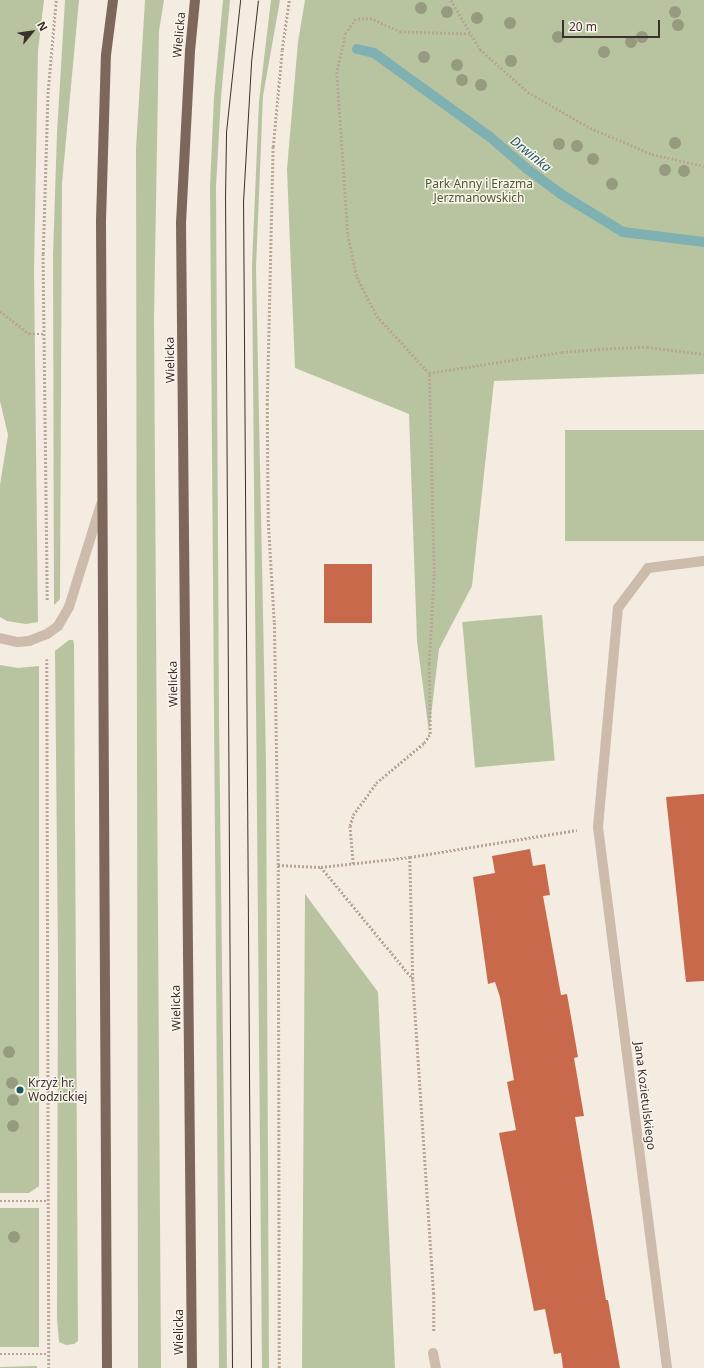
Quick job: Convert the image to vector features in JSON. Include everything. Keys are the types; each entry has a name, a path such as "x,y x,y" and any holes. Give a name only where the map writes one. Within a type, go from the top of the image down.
{"main road":[{"path":"107,1368 101,222 106,55 113,0"},
{"name":"Wielicka","path":"192,1368 181,223 190,51 195,0"}],"street":[{"path":"0,638 18,642 47,634 58,626 68,607 103,500"},
{"name":"Jana Kozietulskiego","path":"667,1368 598,826 618,608 648,568 704,561"},
{"path":"434,1353 436,1368"}],"path":[{"path":"49,1368 46,1201 47,634 43,254 48,90 56,0"},
{"path":"278,1368 278,865 274,622 268,522 268,291 273,147 282,50 290,0"},
{"path":"451,0 480,50 528,92 561,113 590,128 652,154 704,166"},
{"path":"352,864 350,826 353,815 376,783 424,743 430,734 429,664 434,573 429,373 377,316 363,291 354,264 347,217 338,72 346,33 356,18 372,19 401,32 470,34"},
{"path":"0,311 29,334 44,334"},
{"path":"429,373 562,352 614,348 647,347 704,354"},
{"path":"278,865 321,867 410,857 598,826"},
{"path":"410,857 413,980 434,1293 434,1353"},
{"path":"321,867 413,980"},
{"path":"0,1201 46,1201"},
{"path":"0,1354 48,1354"}],"green space":[{"path":"0,0 44,0 38,51 34,271 38,622 26,624 7,621 0,617 0,485 8,435 0,401"},
{"path":"65,0 79,0 62,183 60,599 54,605 53,255 57,133"},
{"path":"145,0 164,0 159,31 154,318 161,1368 138,1368 136,148"},
{"path":"223,0 230,0 221,97 216,187 219,719 227,1368 219,1368 210,187 214,97"},
{"path":"271,0 280,0 263,96 256,268 266,762 269,1368 262,1368 252,265 259,101"},
{"name":"Park Anny i Erazma Jerzmanowskich","path":"305,0 704,0 704,374 494,381 472,586 439,649 429,732 417,641 409,414 295,368 287,169 298,42"},
{"path":"565,430 704,430 704,541 565,541"},
{"path":"542,615 555,760 475,767 462,622"},
{"path":"69,640 73,640 74,644 78,1341 74,1344 66,1345 59,1342 57,1318 58,960 55,651"},
{"path":"0,665 18,668 39,666 39,1186 29,1193 0,1193"},
{"path":"305,894 378,992 395,1368 302,1368"},
{"path":"0,1208 39,1208 39,1347 0,1347"},
{"path":"37,1366 37,1368 0,1368 0,1367"}],"building":[{"path":"324,564 372,564 372,623 324,623"},
{"path":"704,794 704,981 686,982 666,797"},
{"path":"530,849 533,866 545,864 550,895 543,896 561,995 567,994 578,1057 574,1058 584,1116 575,1117 606,1300 608,1300 620,1368 563,1368 561,1353 554,1354 545,1309 534,1311 499,1133 516,1130 507,1082 514,1080 500,997 495,982 488,984 473,877 495,873 492,856"}],"waterway":[{"name":"Drwinka","path":"357,49 374,53 490,137 526,168 561,194 623,232 704,242"}],"tram line":[{"path":"232,1368 225,199 226,132 240,0"},
{"path":"251,1368 243,202 251,62 258,0"}],"place":[{"name":"Krzyż hr. Wodzickiej","path":"20,1090"}]}
